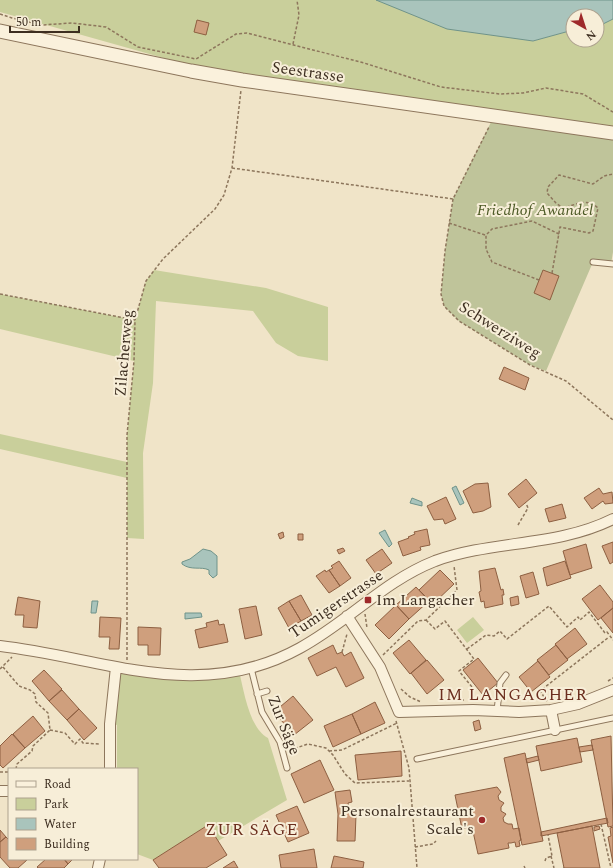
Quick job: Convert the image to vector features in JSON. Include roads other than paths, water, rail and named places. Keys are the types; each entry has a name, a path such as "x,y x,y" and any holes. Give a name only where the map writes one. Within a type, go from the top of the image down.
{"street":[{"name":"Seestrasse","path":"0,31 191,71 242,80 613,133"},
{"name":"Tumigerstrasse","path":"0,646 121,668 176,676 208,676 251,668 274,660 300,648 391,584 436,561 453,556 567,536 613,519"},
{"path":"347,616 380,667 399,712 518,712 549,706 578,704 613,690"},
{"path":"110,768 110,724 121,668"},
{"path":"549,706 555,730"}],"lane":[{"path":"593,262 613,264"},
{"name":"Zur Säge","path":"251,668 262,712 284,752 287,768"},
{"path":"497,711 503,676"},
{"path":"257,694 267,691"},
{"path":"417,758 613,718"}],"water":[{"path":"376,0 613,0 613,19 605,23 605,8 565,8 565,32 533,41 447,29"},
{"path":"456,486 464,503 460,505 452,488"},
{"path":"412,498 422,502 422,506 410,503"},
{"path":"385,530 392,544 389,547 379,533"},
{"path":"203,549 211,551 217,556 217,575 213,578 209,574 209,570 203,568 192,568 182,564 182,562 190,559"},
{"path":"92,601 98,601 96,613 91,613"},
{"path":"185,613 201,613 202,617 185,619"}],"place":[{"name":"Im Langacher","path":"368,600"},
{"name":"Personalrestaurant Scale's","path":"482,820"}],"district":[{"name":"IM LANGACHER","path":"513,695"},
{"name":"ZUR SÄGE","path":"252,830"}],"park label":[{"name":"Friedhof Awandel","path":"535,210"}]}
